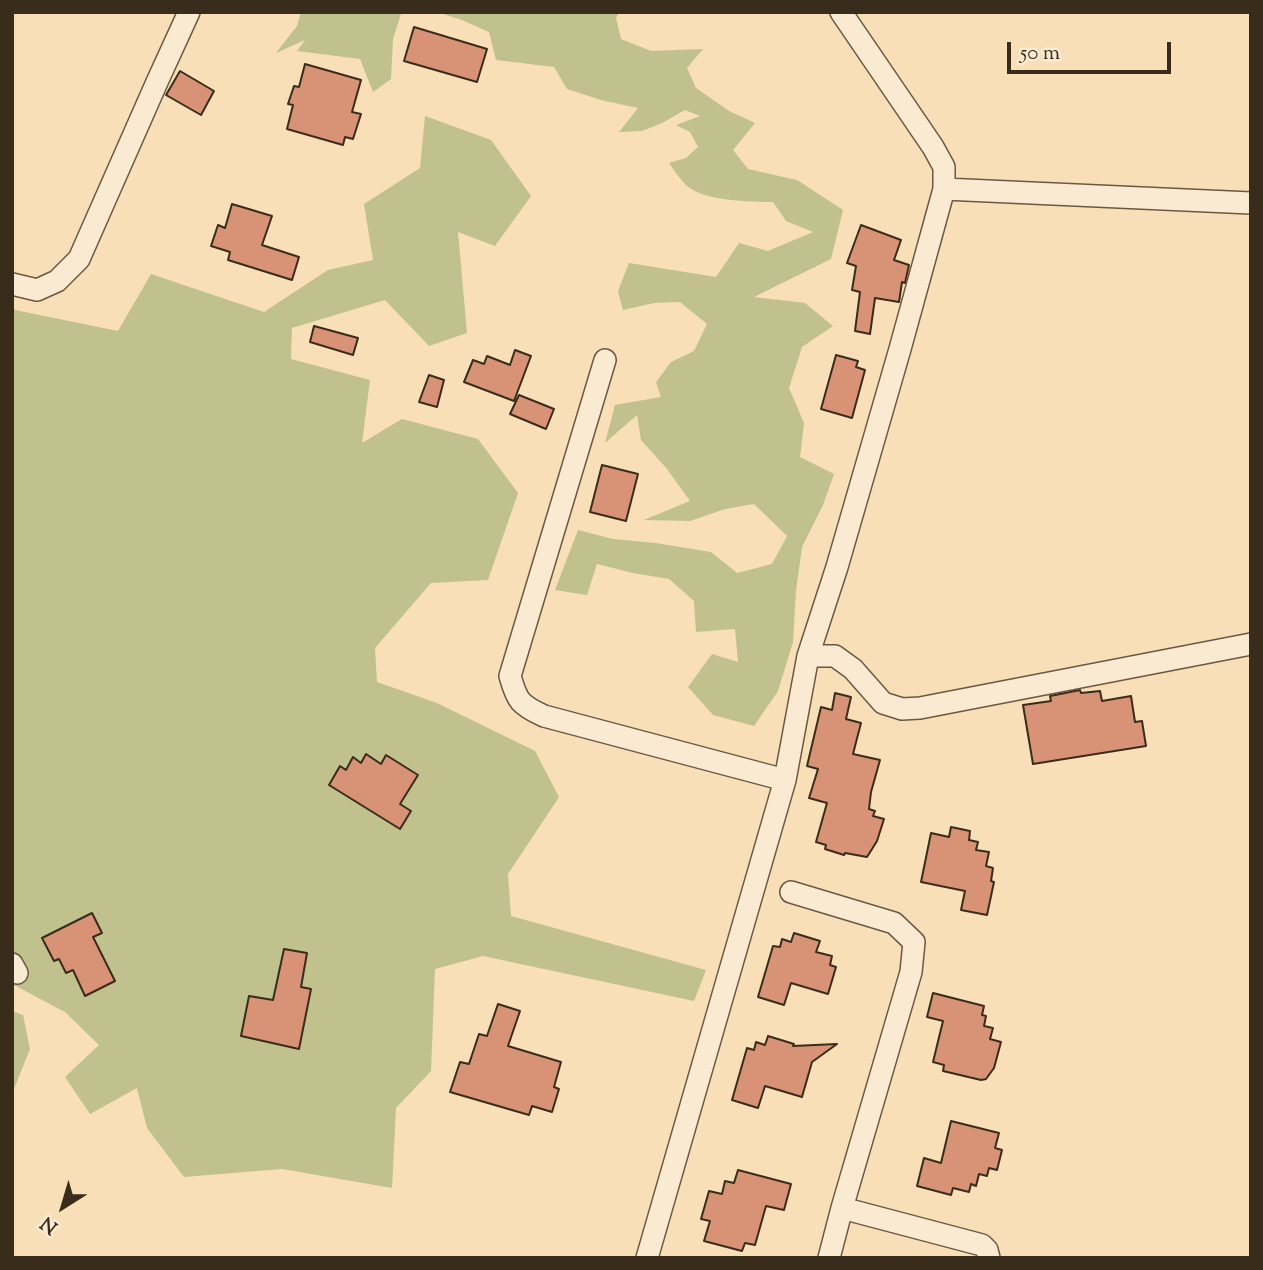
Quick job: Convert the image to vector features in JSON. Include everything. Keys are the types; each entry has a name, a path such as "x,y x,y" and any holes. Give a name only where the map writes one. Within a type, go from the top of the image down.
{"street":[{"path":"12,284 37,290 57,281 79,259 189,12"},
{"path":"647,1258 785,780 808,656 837,567 944,189 944,167 933,147 841,12"},
{"path":"944,189 1251,204"},
{"path":"605,360 510,676 516,697 528,708 544,716 785,780"},
{"path":"808,656 835,656 853,669 883,703 902,709 920,708 1251,644"},
{"path":"790,892 894,923 914,942 911,972 830,1258"},
{"path":"842,1208 982,1245 988,1250 989,1258"}],"green space":[{"path":"301,12 426,12 401,14 393,39 391,79 373,92 360,59 297,51 305,40 276,53 297,26"},
{"path":"437,12 619,12 616,18 621,39 651,51 703,49 687,68 696,88 729,111 755,123 733,150 748,169 797,180 843,210 831,259 754,297 805,303 833,326 802,347 789,388 804,423 800,457 834,474 823,505 802,547 793,642 778,691 754,726 713,715 688,687 712,654 738,662 735,629 696,632 694,601 669,579 597,564 587,595 555,590 578,530 613,539 711,552 737,573 772,564 787,536 754,504 725,509 690,521 644,520 690,501 667,469 641,440 637,415 605,443 615,405 661,397 656,382 671,362 694,351 707,324 680,302 654,303 623,310 618,291 629,263 716,277 739,243 768,251 813,232 786,221 773,202 715,197 686,185 669,163 686,158 698,147 690,132 676,125 700,116 685,110 642,131 619,132 638,108 567,89 554,67 496,60 489,32"},
{"path":"425,116 491,140 531,196 495,246 458,232 467,333 429,346 385,300 292,328 291,359 370,380 362,443 402,419 478,439 518,493 488,580 431,583 375,648 377,682 437,703 535,751 559,797 508,874 511,916 706,970 694,1001 483,956 435,969 431,1071 396,1108 392,1188 282,1169 184,1177 147,1128 137,1088 90,1114 65,1077 99,1045 65,1012 12,984 12,305 15,310 118,331 151,274 264,312 328,270 373,260 364,204 420,168"},
{"path":"12,1011 23,1015 30,1049 12,1094"}],"building":[{"path":"414,27 487,49 477,82 404,61"},
{"path":"305,64 361,80 352,112 361,114 353,139 345,137 343,145 287,129 293,105 288,104 294,86 299,87"},
{"path":"180,71 214,91 201,115 166,95"},
{"path":"232,204 272,216 262,245 299,257 292,280 228,260 230,252 211,246 218,225 225,228"},
{"path":"861,225 901,240 894,260 909,265 905,283 902,282 899,302 875,298 870,334 855,331 860,292 852,290 856,266 847,263"},
{"path":"314,326 358,338 353,355 310,342"},
{"path":"515,350 531,356 514,401 464,382 473,360 484,364 487,356 510,365"},
{"path":"836,355 858,361 856,367 865,370 852,418 821,409"},
{"path":"429,375 444,380 437,407 419,402"},
{"path":"519,395 554,409 546,429 510,414"},
{"path":"602,465 638,474 626,521 590,512"},
{"path":"1080,690 1081,693 1100,691 1102,701 1131,696 1135,722 1142,721 1146,746 1033,764 1023,705 1051,701 1050,696"},
{"path":"835,693 851,697 846,719 861,723 853,754 880,760 869,809 875,811 873,816 884,819 877,841 867,857 844,855 825,849 826,845 816,842 827,803 809,798 818,769 807,766 821,707 832,710"},
{"path":"366,754 381,764 386,755 418,775 400,804 411,811 400,829 329,785 340,766 346,770 353,757 361,763"},
{"path":"951,827 970,831 969,840 978,842 976,850 989,852 986,866 993,868 991,881 994,882 987,915 961,910 965,891 921,882 931,833 949,837"},
{"path":"92,913 102,933 93,937 115,981 85,996 73,970 66,973 59,959 54,961 42,938"},
{"path":"794,933 820,941 816,952 832,956 830,965 836,967 828,994 791,983 784,1005 758,997 773,946 780,947 782,939 791,942"},
{"path":"284,949 307,953 301,987 311,989 299,1049 241,1036 249,996 273,1000"},
{"path":"933,993 984,1006 984,1026 993,1028 990,1039 1001,1042 994,1068 986,1079 943,1071 944,1065 933,1062 943,1021 927,1017"},
{"path":"498,1004 520,1011 508,1046 561,1062 554,1087 559,1089 552,1112 532,1106 529,1115 450,1092 460,1062 469,1064 479,1034 487,1036"},
{"path":"768,1036 794,1044 793,1046 837,1044 812,1062 802,1097 765,1086 758,1108 732,1100 747,1048 754,1050 756,1042 765,1045"},
{"path":"951,1121 999,1133 995,1148 1002,1150 997,1170 989,1168 987,1176 979,1174 976,1186 971,1184 969,1192 953,1188 951,1195 917,1186 924,1158 941,1163"},
{"path":"738,1170 791,1184 784,1210 766,1206 755,1245 745,1243 742,1251 704,1241 710,1221 701,1219 709,1191 722,1194 725,1181 734,1183"}]}
